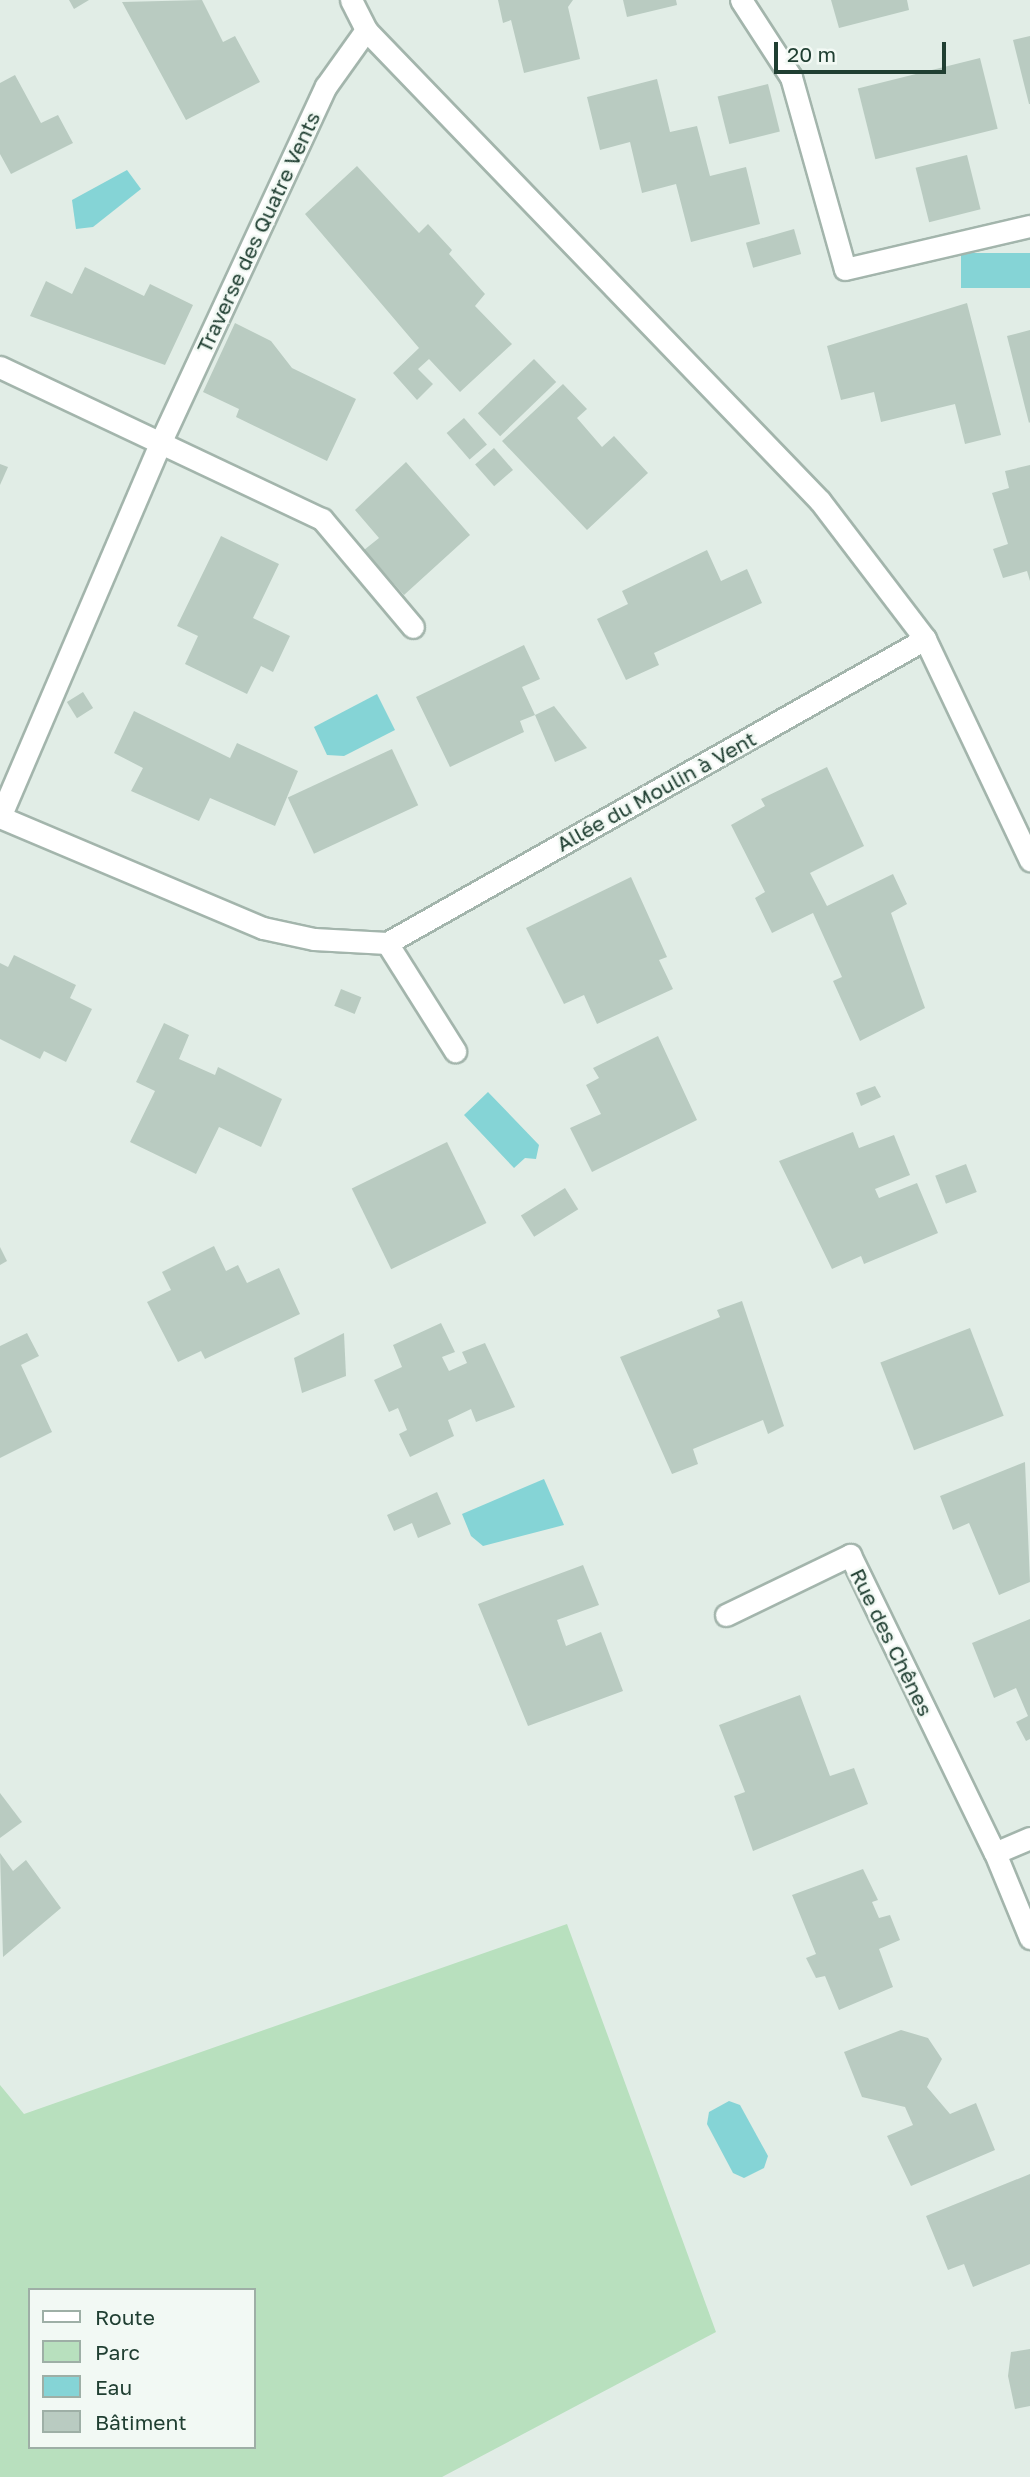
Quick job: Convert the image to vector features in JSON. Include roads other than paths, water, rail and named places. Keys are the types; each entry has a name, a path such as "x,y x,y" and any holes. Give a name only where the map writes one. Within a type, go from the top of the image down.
{"street":[{"path":"351,0 366,30 820,501 925,639 1030,860"},
{"path":"741,0 791,76 845,269 1030,226"},
{"name":"Traverse des Quatre Vents","path":"0,817 161,441 326,86 366,30"},
{"path":"0,367 322,519 413,627"},
{"name":"Allée du Moulin à Vent","path":"387,943 925,639"},
{"path":"0,817 263,928 314,939 387,943 454,1051"},
{"name":"Rue des Chênes","path":"726,1615 850,1555 995,1853 1030,1938"},
{"path":"995,1853 1030,1838"}],"water":[{"path":"127,170 141,189 93,227 76,229 72,200"},
{"path":"961,253 1030,253 1030,288 961,288"},
{"path":"377,694 395,730 344,756 327,755 314,727"},
{"path":"488,1092 539,1145 536,1159 525,1158 514,1168 464,1115"},
{"path":"544,1479 564,1525 483,1546 471,1536 462,1514"},
{"path":"729,2101 740,2105 768,2156 764,2168 744,2178 733,2173 707,2124 709,2112"}]}
